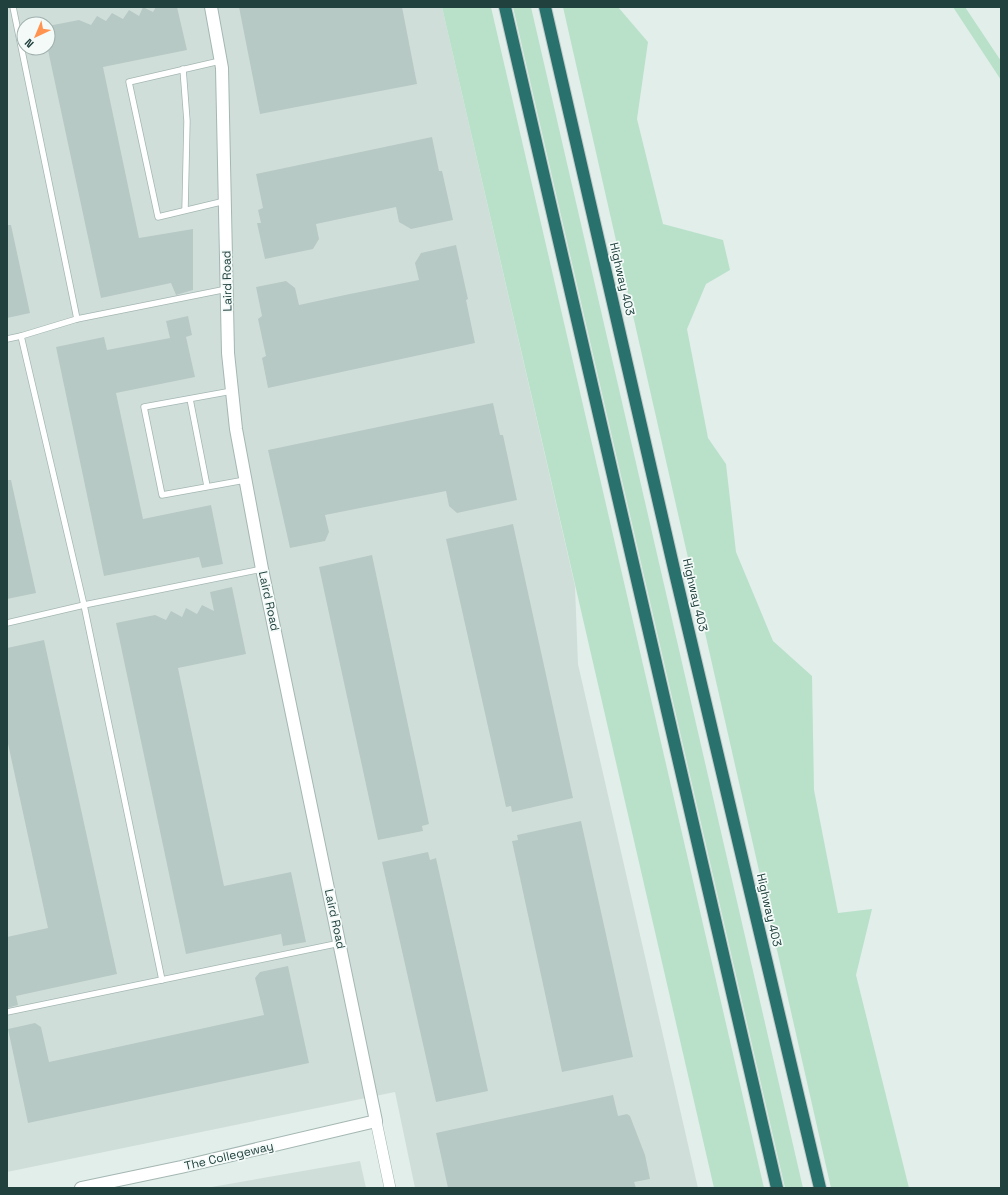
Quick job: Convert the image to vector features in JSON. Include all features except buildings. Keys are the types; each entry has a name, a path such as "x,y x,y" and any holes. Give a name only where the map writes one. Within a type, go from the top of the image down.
{"highway":[{"path":"505,7 777,1188"},
{"name":"Highway 403","path":"545,7 669,546 820,1188"}],"street":[{"name":"Laird Road","path":"211,7 221,61 226,201 228,353 236,429 262,569 390,1188"},
{"name":"The Collegeway","path":"82,1188 181,1167 376,1121"}],"lane":[{"path":"13,7 77,319"},
{"path":"221,61 129,82 158,217 226,201"},
{"path":"183,69 187,121 185,210"},
{"path":"7,339 77,319 226,289"},
{"path":"21,336 84,605 162,980"},
{"path":"232,391 144,407 162,495 246,480"},
{"path":"190,399 207,486"},
{"path":"7,623 84,605 262,569"},
{"path":"7,1012 340,943"}],"shaded area":[{"path":"7,7 442,7 575,586 578,664 698,1188 415,1188 395,1092 7,1172"},
{"path":"360,1161 366,1188 206,1188"}],"green space":[{"path":"442,7 491,7 764,1188 714,1188"},
{"path":"513,7 531,7 803,1188 785,1188"},
{"path":"563,7 618,7 648,42 637,119 663,224 723,240 730,270 706,284 687,329 708,438 726,464 736,552 773,641 812,676 814,790 838,913 872,909 856,975 909,1188 831,1188"},
{"path":"953,7 965,7 1001,61 1001,80"}]}
